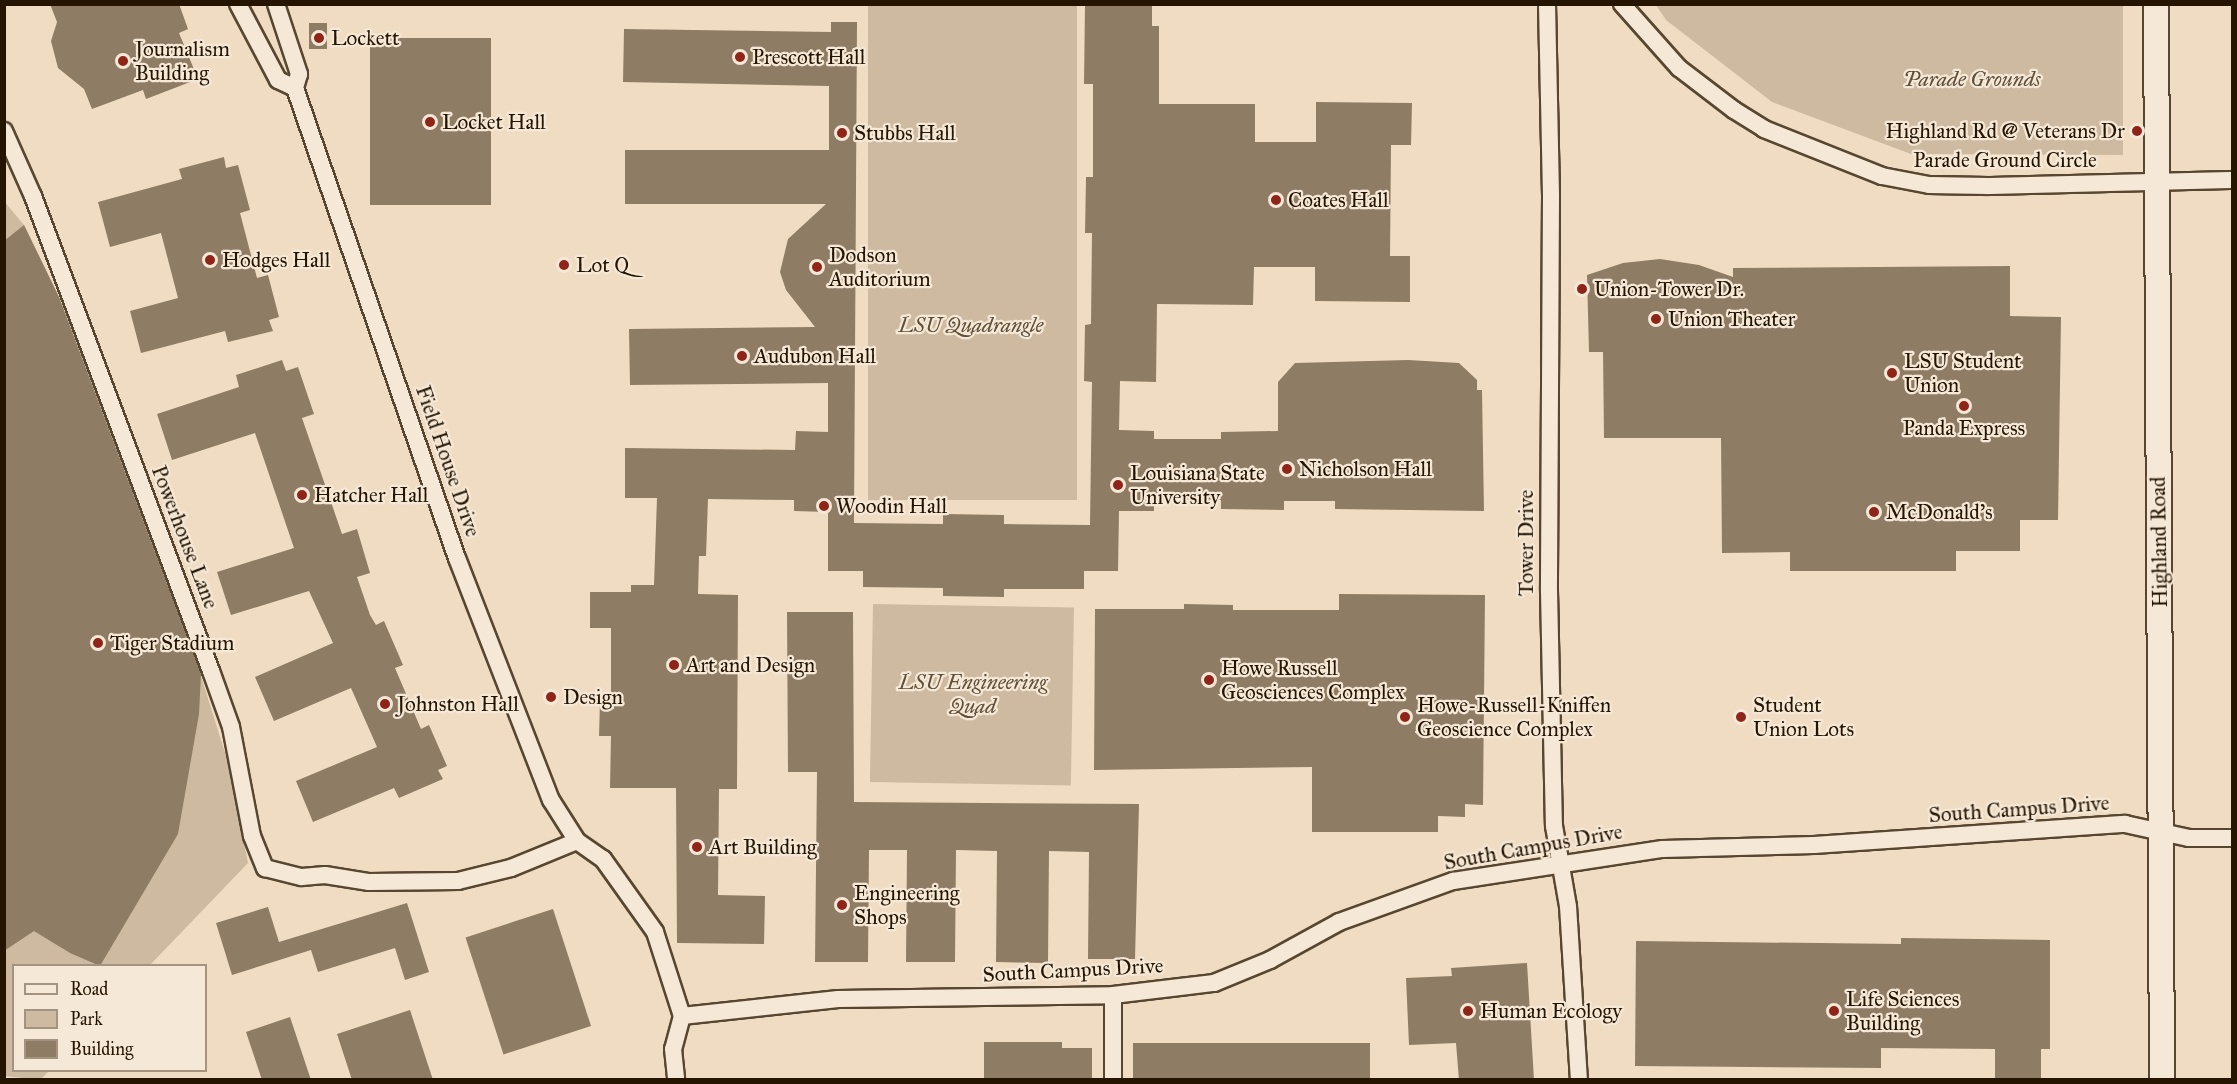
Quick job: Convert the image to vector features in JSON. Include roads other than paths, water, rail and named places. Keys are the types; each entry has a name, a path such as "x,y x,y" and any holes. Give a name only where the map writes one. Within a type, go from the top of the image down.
{"street":[{"path":"237,4 278,80 295,88"},
{"name":"Field House Drive","path":"276,4 299,74 295,88 473,601 555,808 577,841"},
{"name":"Tower Drive","path":"1547,4 1551,196 1549,591 1554,826 1568,906 1579,1080"},
{"name":"Parade Ground Circle","path":"1622,4 1679,68 1734,110 1764,129 1872,173 1929,185 2232,180"},
{"name":"Highland Road","path":"2156,4 2162,1080"},
{"name":"Powerhouse Lane","path":"4,131 38,207 219,693 231,727 252,836 265,868 302,877 325,875 369,882 458,881 511,868 577,841"},
{"name":"South Campus Drive","path":"682,1016 838,999 1113,995 1214,984 1270,960 1339,922 1453,881 1560,862 1663,849 1814,846 2068,826 2125,825 2188,838 2232,837"},
{"path":"577,841 603,859 656,932 682,1016 673,1049 676,1080"},
{"path":"1113,995 1113,1080"}],"place":[{"name":"Lockett","path":"319,38"},
{"name":"Prescott Hall","path":"740,57"},
{"name":"Journalism Building","path":"123,61"},
{"name":"Locket Hall","path":"430,122"},
{"name":"Highland Rd @ Veterans Dr","path":"2137,131"},
{"name":"Stubbs Hall","path":"842,133"},
{"name":"Coates Hall","path":"1276,200"},
{"name":"Hodges Hall","path":"210,260"},
{"name":"Lot Q","path":"564,265"},
{"name":"Dodson Auditorium","path":"817,267"},
{"name":"Union-Tower Dr.","path":"1582,289"},
{"name":"Union Theater","path":"1656,319"},
{"name":"Audubon Hall","path":"742,356"},
{"name":"LSU Student Union","path":"1892,373"},
{"name":"Panda Express","path":"1964,406"},
{"name":"Nicholson Hall","path":"1287,469"},
{"name":"Louisiana State University","path":"1118,485"},
{"name":"Hatcher Hall","path":"302,495"},
{"name":"Woodin Hall","path":"824,506"},
{"name":"McDonald's","path":"1874,512"},
{"name":"Tiger Stadium","path":"98,643"},
{"name":"Art and Design","path":"674,665"},
{"name":"Howe Russell Geosciences Complex","path":"1209,680"},
{"name":"Design","path":"551,697"},
{"name":"Johnston Hall","path":"385,704"},
{"name":"Howe-Russell-Kniffen Geoscience Complex","path":"1405,717"},
{"name":"Student Union Lots","path":"1741,717"},
{"name":"Art Building","path":"697,847"},
{"name":"Engineering Shops","path":"842,905"},
{"name":"Human Ecology","path":"1468,1011"},
{"name":"Life Sciences Building","path":"1834,1011"}],"park label":[{"name":"Parade Grounds","path":"1972,79"},
{"name":"LSU Quadrangle","path":"971,325"},
{"name":"LSU Engineering Quad","path":"973,694"}]}
